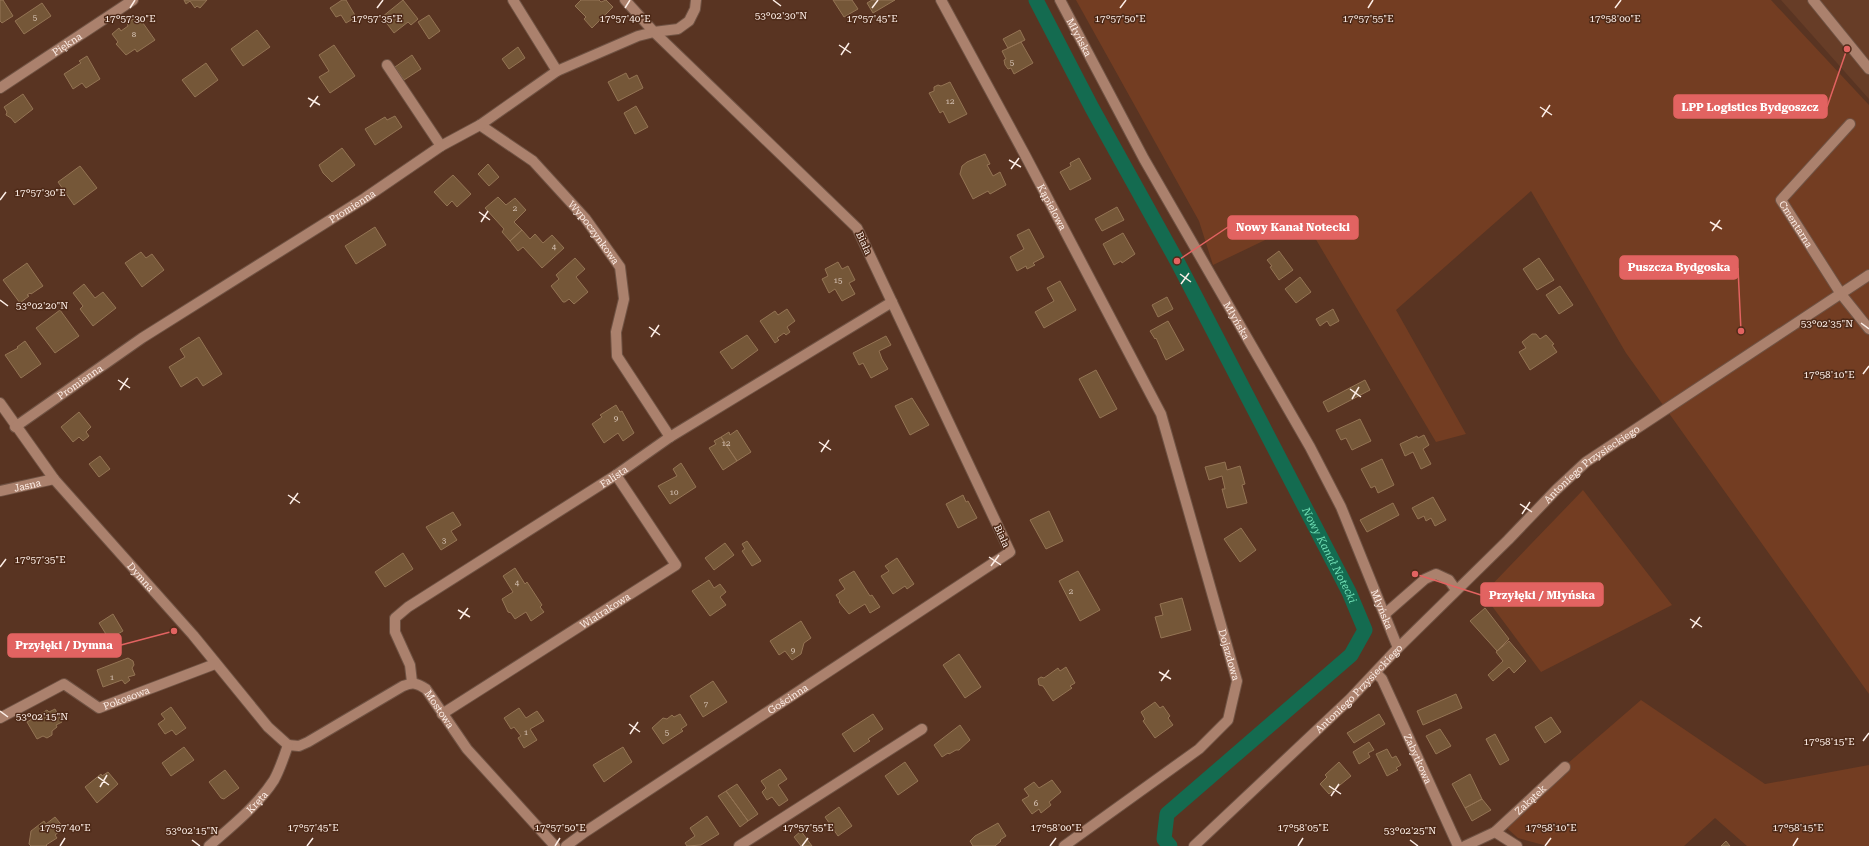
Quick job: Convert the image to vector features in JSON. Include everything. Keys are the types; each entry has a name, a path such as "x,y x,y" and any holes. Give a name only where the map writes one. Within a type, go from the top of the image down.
{"street":[{"name":"Piękna","path":"0,88 133,0"},
{"path":"513,0 557,71"},
{"name":"Biała","path":"625,0 654,32 857,228 1010,552"},
{"name":"Kąpielowa","path":"941,0 1025,155 1161,414"},
{"name":"Młyńska","path":"1060,0 1144,158 1313,453 1341,507 1398,648"},
{"path":"1813,0 1869,69"},
{"name":"Promienna","path":"16,427 142,338 365,198 441,146 480,125 557,71 638,36 678,29 689,21 695,4"},
{"path":"387,65 441,146"},
{"name":"Cmentarna","path":"1841,294 1781,200 1850,124"},
{"name":"Wypoczynkowa","path":"480,125 533,161 586,218 620,267 624,299 616,332 618,356 670,437"},
{"name":"Antoniego Przysieckiego","path":"1196,845 1376,673 1398,648 1586,462 1869,275"},
{"path":"1841,294 1869,329"},
{"name":"Falista","path":"412,682 410,665 395,632 395,618 408,607 616,475 670,437 892,302"},
{"name":"Dymna","path":"0,403 54,479 159,596 268,727 288,746"},
{"name":"Dojazdowa","path":"1064,846 1199,749 1228,720 1237,681 1161,414"},
{"name":"Wiatrakowa","path":"442,714 676,565 616,475"},
{"name":"Jasna","path":"0,491 54,479"},
{"name":"Gościnna","path":"566,846 592,827 1010,552"},
{"path":"1385,614 1425,579 1436,574 1449,580 1456,590"},
{"name":"Pokosowa","path":"0,718 64,684 99,708 215,664"},
{"name":"Zabytkowa","path":"1376,673 1382,679 1458,846"},
{"path":"288,746 299,746 308,742 412,682"},
{"name":"Mostowa","path":"412,682 419,684 426,689 442,714 490,775 555,846"},
{"path":"739,846 922,729"},
{"name":"Kręta","path":"209,846 236,823 264,793 277,773 288,746"},
{"name":"Zakątek","path":"1465,846 1495,832 1565,767"},
{"path":"1495,832 1516,846"}],"shaded area":[{"path":"1076,0 1771,0 1869,105 1869,694 1626,353 1531,191 1396,310 1466,434 1436,442 1305,221 1213,265 1199,221"},
{"path":"1781,0 1869,0 1869,99"},
{"path":"1583,490 1672,605 1541,672 1483,594"},
{"path":"1641,700 1765,784 1869,765 1869,846 1747,846 1715,818 1684,846 1547,846 1518,838 1500,822"}],"building":[{"path":"0,0 3,0 13,16 2,23 0,21"},
{"path":"184,0 207,0 200,8 197,6 195,8 190,1 186,4"},
{"path":"342,0 346,0 356,17 346,23 341,15 336,17 330,8"},
{"path":"403,0 418,19 411,25 408,22 394,33 382,17"},
{"path":"581,0 599,0 601,2 606,0 613,7 592,28 584,19 586,17 575,6"},
{"path":"833,0 852,0 858,9 844,17"},
{"path":"872,0 895,0 873,13 867,3"},
{"path":"42,3 51,16 24,34 15,21"},
{"path":"429,15 440,31 429,39 418,22"},
{"path":"138,16 155,40 137,52 135,49 126,55 116,44 118,42 112,34 119,28 121,31 128,26 127,23"},
{"path":"257,30 270,47 243,66 231,49"},
{"path":"1020,30 1025,40 1008,48 1003,39"},
{"path":"1021,42 1033,63 1014,74 1011,68 1008,69 1005,65 1004,60 1006,59 1002,51"},
{"path":"334,45 355,76 330,93 319,77 329,71 319,55"},
{"path":"518,47 525,58 509,69 502,59"},
{"path":"412,55 421,69 404,80 395,67"},
{"path":"87,56 100,79 86,88 82,83 73,89 64,74 81,63 79,61"},
{"path":"206,63 218,80 195,97 182,80"},
{"path":"626,73 629,79 637,75 643,88 618,101 608,82"},
{"path":"950,82 967,114 949,123 943,111 940,113 929,93 934,91 934,87"},
{"path":"23,94 33,109 15,123 6,115 7,112 4,107"},
{"path":"636,106 648,127 635,134 624,113"},
{"path":"395,116 402,127 375,145 365,129 385,117 387,120"},
{"path":"342,148 355,165 332,182 323,173 319,165"},
{"path":"985,154 990,164 987,165 993,176 1000,172 1006,185 990,194 988,191 973,199 960,174 962,166 967,162"},
{"path":"1079,158 1091,179 1070,190 1060,172 1071,166 1070,163"},
{"path":"488,164 499,177 489,186 478,174"},
{"path":"80,166 97,188 74,205 58,182"},
{"path":"453,175 471,194 457,207 452,201 447,206 434,192"},
{"path":"498,197 506,205 515,198 526,210 514,222 522,230 510,241 502,232 504,229 485,208"},
{"path":"1117,207 1124,220 1102,231 1095,219"},
{"path":"375,227 386,245 356,264 345,246"},
{"path":"1029,229 1044,257 1033,263 1035,265 1027,269 1026,266 1017,271 1010,257 1024,249 1017,235"},
{"path":"522,230 530,239 535,234 543,243 552,235 564,248 542,268 523,247 518,251 510,241"},
{"path":"1123,233 1135,254 1122,263 1121,261 1114,265 1103,244"},
{"path":"1279,251 1293,270 1279,280 1270,267 1272,266 1267,260"},
{"path":"141,252 146,258 152,254 164,270 142,287 125,263"},
{"path":"575,258 585,269 576,277 588,292 574,304 569,299 563,302 551,286 559,279 556,275"},
{"path":"1539,258 1554,280 1537,290 1523,269"},
{"path":"838,262 842,269 848,266 855,280 849,283 855,294 842,301 835,289 829,293 822,279 828,276 825,269"},
{"path":"27,263 43,286 27,295 29,296 20,303 3,280"},
{"path":"1300,277 1311,292 1296,303 1285,289"},
{"path":"1060,281 1076,310 1044,328 1035,312 1054,301 1047,288"},
{"path":"84,284 95,298 103,292 116,308 93,326 80,309 83,306 73,293"},
{"path":"1560,286 1573,305 1559,314 1546,295"},
{"path":"1167,297 1173,309 1158,317 1152,305"},
{"path":"787,309 795,321 787,327 790,332 786,335 784,333 777,338 779,340 775,343 760,321 775,311 778,315"},
{"path":"1333,309 1339,321 1330,326 1327,321 1320,326 1316,319"},
{"path":"60,310 79,336 55,353 36,328"},
{"path":"1168,321 1184,350 1166,360 1156,338 1155,339 1150,331"},
{"path":"1532,334 1536,334 1540,339 1546,335 1554,344 1552,345 1557,352 1530,370 1519,352 1526,348 1522,342"},
{"path":"747,335 758,350 732,369 720,352"},
{"path":"886,336 891,345 879,351 888,369 871,378 863,363 859,365 853,353"},
{"path":"199,337 222,374 203,386 197,377 181,387 169,367 185,357 180,349"},
{"path":"25,341 41,364 21,378 5,355 18,348 17,347"},
{"path":"1096,370 1117,409 1100,418 1079,379"},
{"path":"1365,380 1370,390 1328,412 1323,402"},
{"path":"912,398 929,425 910,435 895,406"},
{"path":"616,405 620,412 622,411 634,433 623,441 618,433 604,443 592,424 602,417 600,415"},
{"path":"79,412 91,427 86,432 89,436 83,441 79,437 73,442 61,427"},
{"path":"1360,419 1371,441 1352,450 1346,438 1341,440 1336,430"},
{"path":"737,430 751,452 737,461 721,437 729,432 730,435"},
{"path":"1424,435 1429,445 1423,449 1431,464 1421,469 1413,452 1405,456 1400,444 1417,436 1418,438"},
{"path":"721,437 737,461 723,470 709,448 716,444 714,441"},
{"path":"100,456 110,469 99,477 89,464"},
{"path":"1382,459 1394,485 1378,493 1375,486 1371,488 1361,469"},
{"path":"1225,462 1227,470 1240,466 1245,484 1242,485 1247,503 1227,508 1222,489 1225,489 1222,476 1209,480 1205,467"},
{"path":"681,463 696,487 670,504 658,486 677,476 673,469"},
{"path":"963,495 977,518 958,528 946,504"},
{"path":"1433,497 1446,520 1435,526 1431,518 1426,521 1424,516 1418,519 1412,508"},
{"path":"1393,503 1399,515 1367,532 1360,520"},
{"path":"1049,511 1063,541 1046,549 1030,520"},
{"path":"453,512 461,525 451,531 457,540 441,550 426,527"},
{"path":"1241,528 1256,550 1240,562 1224,539"},
{"path":"747,541 761,561 752,566 742,551 745,549 742,544"},
{"path":"725,543 734,555 714,570 705,558"},
{"path":"403,553 413,569 385,587 375,572"},
{"path":"897,558 914,584 907,589 905,586 893,594 881,576 889,571 885,566"},
{"path":"515,568 525,584 527,582 542,605 540,607 544,612 531,621 526,612 515,619 511,613 508,612 502,599 513,592 503,576"},
{"path":"854,571 870,596 872,595 880,607 870,613 865,604 849,614 839,602 840,601 836,595 845,589 839,580"},
{"path":"1078,571 1100,610 1080,621 1059,581"},
{"path":"709,580 714,588 720,584 726,592 720,597 726,605 710,616 692,591"},
{"path":"1182,598 1191,630 1161,638 1155,617 1163,615 1160,604"},
{"path":"1485,608 1509,639 1497,651 1470,621"},
{"path":"113,614 123,631 109,639 99,623"},
{"path":"801,621 811,638 804,643 801,654 792,660 785,651 779,655 770,641"},
{"path":"1509,641 1526,661 1514,673 1509,667 1493,681 1488,675 1503,661 1496,652"},
{"path":"959,654 981,687 965,698 943,665"},
{"path":"128,658 133,661 134,665 132,668 135,675 128,677 130,680 125,684 122,680 103,687 97,670"},
{"path":"1066,667 1075,683 1070,686 1072,688 1053,701 1043,686 1039,685 1038,679 1041,677 1044,678 1058,668 1060,671"},
{"path":"713,681 727,702 703,717 690,696"},
{"path":"1456,694 1462,708 1423,725 1417,711"},
{"path":"1155,702 1160,708 1163,706 1170,716 1168,718 1173,725 1155,738 1143,721 1145,719 1141,712"},
{"path":"171,707 186,728 176,735 172,730 165,734 158,724 165,719 161,714"},
{"path":"519,708 526,718 537,711 544,721 530,729 537,740 524,748 518,738 521,736 514,727 511,729 504,718"},
{"path":"55,709 62,722 56,725 57,727 52,731 52,735 47,738 43,736 37,739 27,722 47,710 49,712"},
{"path":"680,714 687,725 681,729 683,731 663,744 652,728 663,718 667,719 672,715 674,717"},
{"path":"873,714 883,729 868,739 870,741 854,752 842,734"},
{"path":"1379,714 1385,724 1354,743 1347,733"},
{"path":"1551,717 1561,732 1545,743 1535,727"},
{"path":"960,725 970,740 959,750 949,754 948,753 942,757 934,745"},
{"path":"1440,729 1451,746 1436,754 1426,736"},
{"path":"1495,734 1509,760 1500,765 1486,739"},
{"path":"1369,742 1374,750 1368,753 1370,757 1359,764 1353,752"},
{"path":"184,747 194,760 171,776 162,763"},
{"path":"623,747 632,762 604,782 593,765"},
{"path":"1387,749 1392,758 1396,756 1401,765 1396,768 1398,770 1387,776 1376,754"},
{"path":"905,762 918,781 898,795 885,776"},
{"path":"1339,762 1351,776 1329,794 1320,784 1327,777 1325,775"},
{"path":"780,769 787,779 778,785 788,800 779,806 772,797 767,800 762,792 766,788 761,781"},
{"path":"225,770 239,788 224,799 221,798 209,782"},
{"path":"108,772 118,784 97,803 85,787 101,774 102,776"},
{"path":"1470,774 1482,799 1465,808 1452,784"},
{"path":"1052,780 1061,792 1049,802 1051,805 1041,813 1039,809 1032,814 1022,800 1029,796 1024,789 1034,782 1039,788"},
{"path":"737,784 758,814 748,821 726,791"},
{"path":"726,791 748,821 740,827 718,796"},
{"path":"1482,799 1491,810 1472,821 1465,808"},
{"path":"839,807 852,826 838,836 825,817"},
{"path":"707,816 719,834 701,845 687,846 685,843 695,836 690,828"},
{"path":"55,817 64,828 55,835 57,838 46,845 47,846 31,846 29,844 31,831 44,821 46,824"},
{"path":"998,823 1006,836 1000,840 1001,841 995,846 973,846 970,841 975,836"},
{"path":"801,831 812,846 801,846 794,837"},
{"path":"1726,841 1730,846 1721,846"}],"waterway":[{"name":"Nowy Kanał Notecki","path":"1036,0 1092,108 1177,261 1349,592 1365,630 1351,655 1167,814 1164,839 1170,846"}],"place":[{"name":"LPP Logistics Bydgoszcz","path":"1847,49"},
{"name":"Nowy Kanał Notecki","path":"1177,261"},
{"name":"Puszcza Bydgoska","path":"1741,331"},
{"name":"Przyłęki / Młyńska","path":"1415,574"},
{"name":"Przyłęki / Dymna","path":"174,631"}]}
